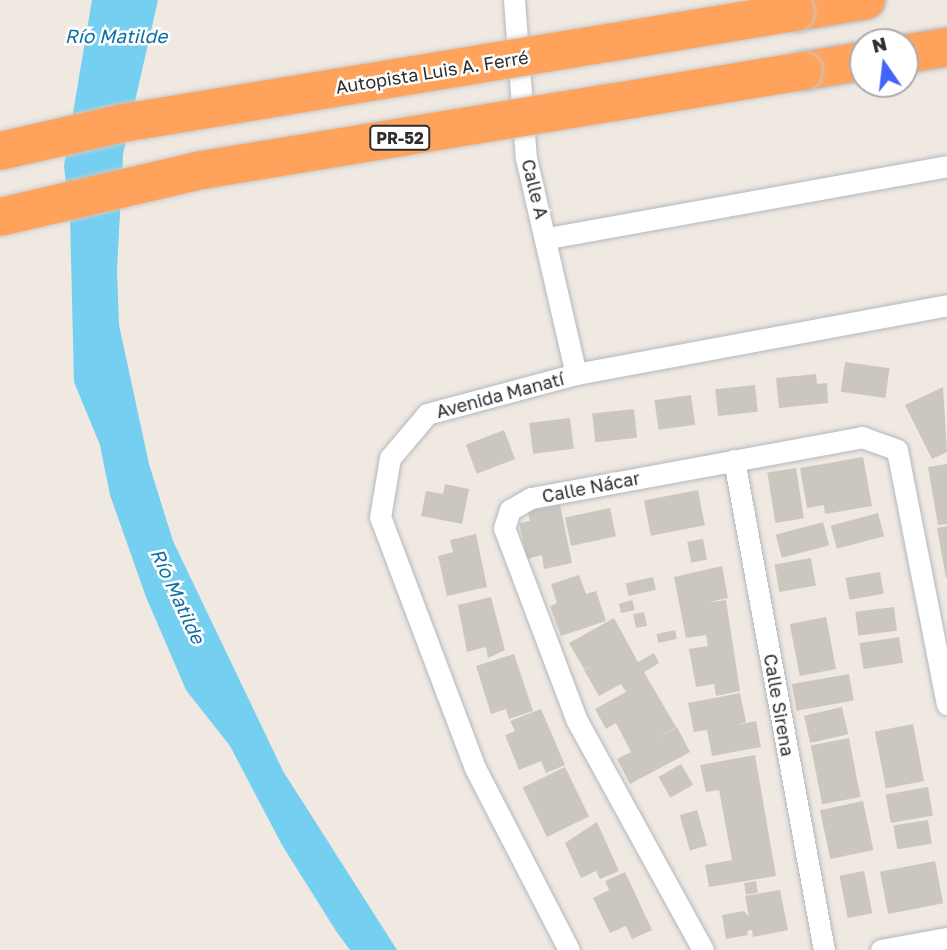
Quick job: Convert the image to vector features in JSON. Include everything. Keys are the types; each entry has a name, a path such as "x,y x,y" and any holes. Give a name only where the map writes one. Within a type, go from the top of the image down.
{"highway":[{"name":"Autopista Luis A. Ferré","path":"0,151 123,123 866,0"},
{"path":"919,52 947,47"},
{"name":"PR-52","path":"0,216 202,170 849,63"}],"street":[{"name":"Calle A","path":"514,0 526,158 548,238 576,374"},
{"path":"548,238 947,166"},
{"name":"Avenida Manatí","path":"569,950 475,768 380,517 390,458 427,414 576,374 947,305"},
{"name":"Calle Nácar","path":"703,950 577,721 504,528 510,510 531,498 862,437 897,450 947,704"},
{"name":"Calle Sirena","path":"734,460 824,950"},
{"path":"881,950 947,938"}],"water":[{"name":"Río Matilde","path":"92,0 158,0 123,154 117,271 119,325 149,464 173,541 283,771 397,950 350,950 336,931 282,845 230,746 186,690 146,597 110,495 100,445 74,382 70,217 64,166"}],"building":[{"path":"845,362 890,368 885,398 841,392"},
{"path":"816,374 817,384 827,383 828,403 779,408 776,378"},
{"path":"755,385 758,412 718,416 715,389"},
{"path":"943,387 947,452 932,459 905,405"},
{"path":"691,395 695,425 659,430 654,400"},
{"path":"634,409 637,438 595,442 592,413"},
{"path":"570,418 574,449 533,454 529,423"},
{"path":"504,430 515,459 477,474 466,445"},
{"path":"863,457 872,506 825,514 824,505 807,508 800,468"},
{"path":"947,464 947,524 938,525 928,467"},
{"path":"796,468 804,518 775,523 767,473"},
{"path":"445,484 469,489 462,524 421,516 426,491 443,494"},
{"path":"698,490 705,525 651,536 644,500"},
{"path":"560,505 572,563 544,569 542,555 527,559 519,523 530,521 528,511"},
{"path":"610,508 616,536 571,546 565,518"},
{"path":"878,513 884,536 837,549 831,526"},
{"path":"823,522 829,545 782,558 776,535"},
{"path":"947,526 947,577 946,578 937,528"},
{"path":"476,534 487,587 447,596 438,556 453,552 450,540"},
{"path":"703,539 707,560 691,563 687,542"},
{"path":"811,558 816,586 779,592 775,564"},
{"path":"722,566 728,598 706,603 726,600 740,691 716,696 714,684 696,687 689,649 708,646 706,635 686,638 674,577"},
{"path":"880,572 884,594 849,600 846,578"},
{"path":"579,575 586,594 596,591 606,621 561,636 550,606 557,603 551,584"},
{"path":"653,577 656,590 629,596 626,583"},
{"path":"491,597 505,650 488,658 486,647 467,652 458,605"},
{"path":"632,600 635,610 621,613 619,604"},
{"path":"894,607 897,631 858,636 855,612"},
{"path":"644,612 647,626 636,628 633,614"},
{"path":"826,617 836,669 800,676 790,624"},
{"path":"614,618 638,662 654,653 659,663 644,672 676,727 655,739 677,727 690,752 630,784 617,759 631,752 616,723 606,729 595,709 626,692 621,684 599,696 584,670 592,665 584,669 569,643"},
{"path":"675,630 677,639 659,643 656,634"},
{"path":"899,637 903,663 864,669 859,643"},
{"path":"514,654 533,711 509,719 506,709 491,714 476,666"},
{"path":"849,674 854,701 797,711 792,684"},
{"path":"740,693 746,722 736,725 756,721 761,747 712,756 707,730 694,732 688,703"},
{"path":"842,707 848,734 810,743 804,716"},
{"path":"541,709 565,765 546,773 541,761 519,770 505,735 515,731 510,721"},
{"path":"913,724 924,781 886,788 875,731"},
{"path":"849,738 860,797 822,804 811,745"},
{"path":"755,755 776,876 709,887 705,865 732,860 719,790 706,792 700,765"},
{"path":"681,764 693,785 670,798 658,777"},
{"path":"565,767 589,816 547,837 523,788"},
{"path":"928,787 933,816 891,823 886,794"},
{"path":"863,801 873,850 830,859 820,810"},
{"path":"697,810 707,846 690,851 680,815"},
{"path":"928,820 932,844 897,849 893,825"},
{"path":"597,822 619,871 600,879 596,871 581,878 565,843"},
{"path":"935,861 943,903 888,914 880,872"},
{"path":"864,871 872,913 848,918 839,876"},
{"path":"625,872 652,930 632,939 626,926 610,933 593,898 609,890 605,881"},
{"path":"756,881 758,893 746,895 744,883"},
{"path":"780,890 788,930 753,937 752,930 747,931 748,935 726,939 722,915 744,911 749,917 745,896"}]}
